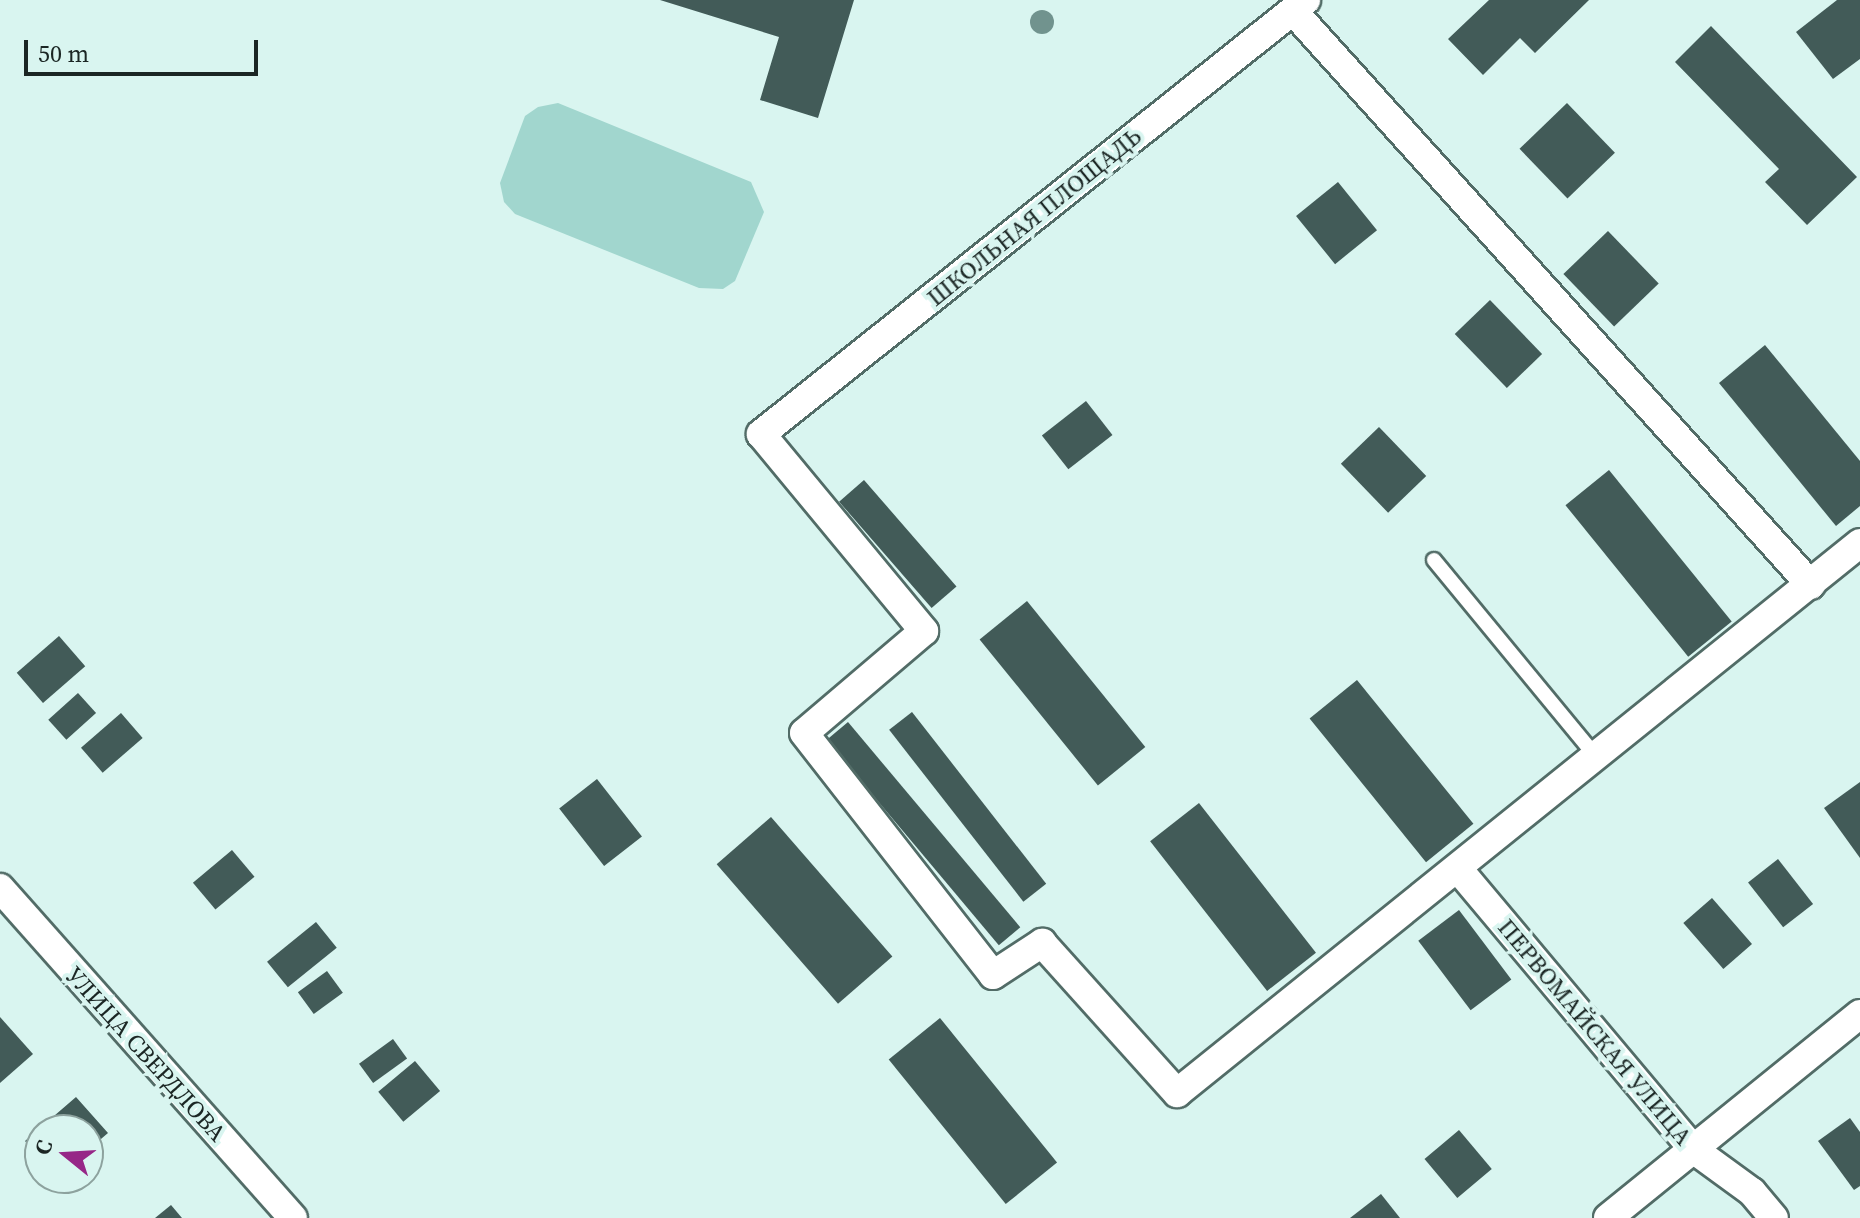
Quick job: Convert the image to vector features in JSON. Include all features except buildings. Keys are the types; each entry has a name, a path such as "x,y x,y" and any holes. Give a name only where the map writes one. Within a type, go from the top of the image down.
{"street":[{"name":"ШКОЛЬНАЯ ПЛОЩАДЬ","path":"1300,6 761,434 924,631 804,733 993,975 1042,943 1177,1093 1459,870"},
{"path":"1300,6 1811,585"},
{"path":"1459,870 1860,543"},
{"name":"ПЕРВОМАЙСКАЯ УЛИЦА","path":"1459,870 1693,1149 1752,1192 1774,1218"},
{"name":"УЛИЦА СВЕРДЛОВА","path":"0,888 293,1218"},
{"path":"1608,1218 1860,1014"}],"lane":[{"path":"1434,560 1597,758"}],"shaded area":[{"path":"558,103 751,182 764,212 735,281 723,289 699,288 515,214 504,202 500,183 525,116 538,107"}]}
